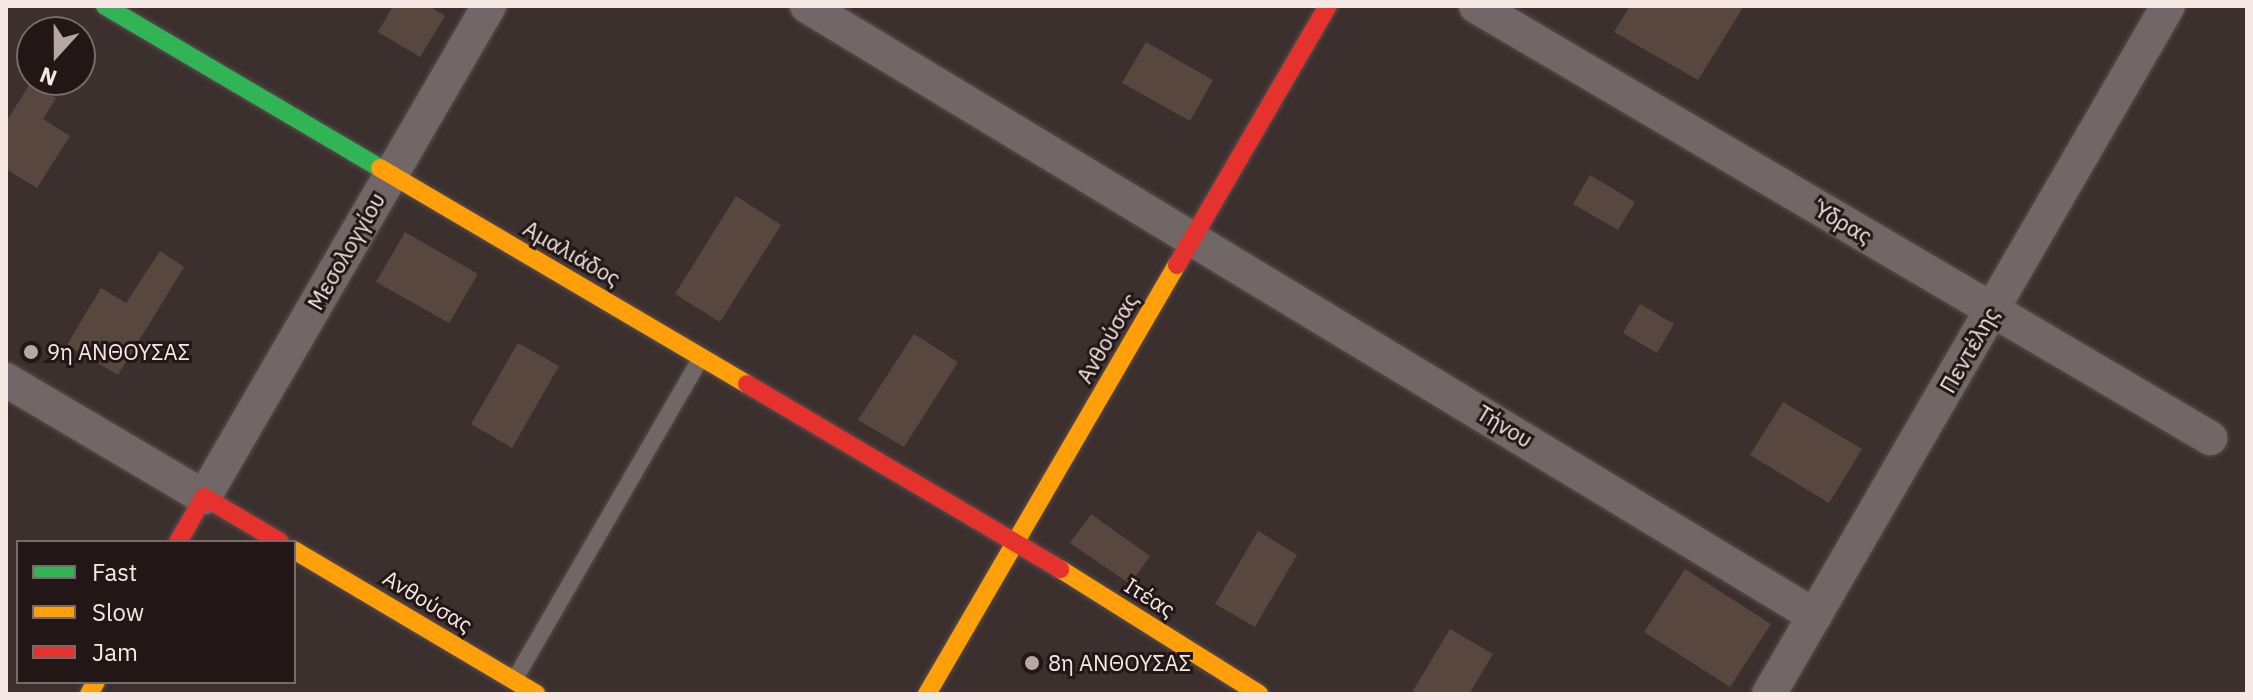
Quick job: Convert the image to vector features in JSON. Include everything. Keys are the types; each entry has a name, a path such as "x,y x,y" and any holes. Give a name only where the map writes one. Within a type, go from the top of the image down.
{"street":[{"name":"Αμαλιάδος","path":"105,6 1016,542"},
{"name":"Μεσολογγίου","path":"204,497 489,6"},
{"name":"Τήνου","path":"807,6 1194,235 1815,616"},
{"name":"Ανθούσας","path":"927,694 1328,6"},
{"name":"Ύδρας","path":"1476,6 2210,438"},
{"name":"Πεντέλης","path":"1769,694 2168,6"},
{"path":"6,380 277,540"},
{"path":"179,540 204,497"},
{"name":"Ιτέας","path":"1016,542 1259,694"},
{"name":"Ανθούσας","path":"296,551 537,694"}],"lane":[{"path":"514,681 702,357"}],"building":[{"path":"393,6 429,6 445,16 420,57 378,32"},
{"path":"1630,6 1744,6 1698,80 1614,32"},
{"path":"1146,42 1213,80 1190,121 1122,83"},
{"path":"22,96 56,98 43,119 70,136 37,188 6,169 6,122"},
{"path":"1590,175 1635,202 1618,230 1573,204"},
{"path":"736,196 781,225 720,322 675,294"},
{"path":"405,232 478,274 449,323 376,282"},
{"path":"160,251 184,267 118,375 67,345 101,288 126,303"},
{"path":"1640,304 1674,324 1657,353 1623,333"},
{"path":"914,334 958,362 904,447 858,420"},
{"path":"518,343 559,366 512,448 471,424"},
{"path":"1783,402 1862,449 1829,503 1750,455"},
{"path":"1091,514 1150,556 1130,584 1070,543"},
{"path":"1258,531 1297,555 1255,627 1215,604"},
{"path":"1685,569 1771,624 1730,687 1644,632"},
{"path":"1450,629 1493,654 1469,694 1411,694"}],"traffic: fast":[{"path":"105,6 380,168"}],"traffic: slow":[{"path":"380,168 747,384"},
{"path":"927,694 1177,265"},
{"path":"296,551 537,694"},
{"path":"1060,569 1259,694"},
{"path":"89,694 95,684"}],"traffic: jam":[{"path":"1177,265 1328,6"},
{"path":"747,384 1060,569"},
{"path":"179,540 204,497 277,540"}],"place":[{"name":"9η ΑΝΘΟΥΣΑΣ","path":"31,352"},
{"name":"8η ΑΝΘΟΥΣΑΣ","path":"1032,663"}]}
